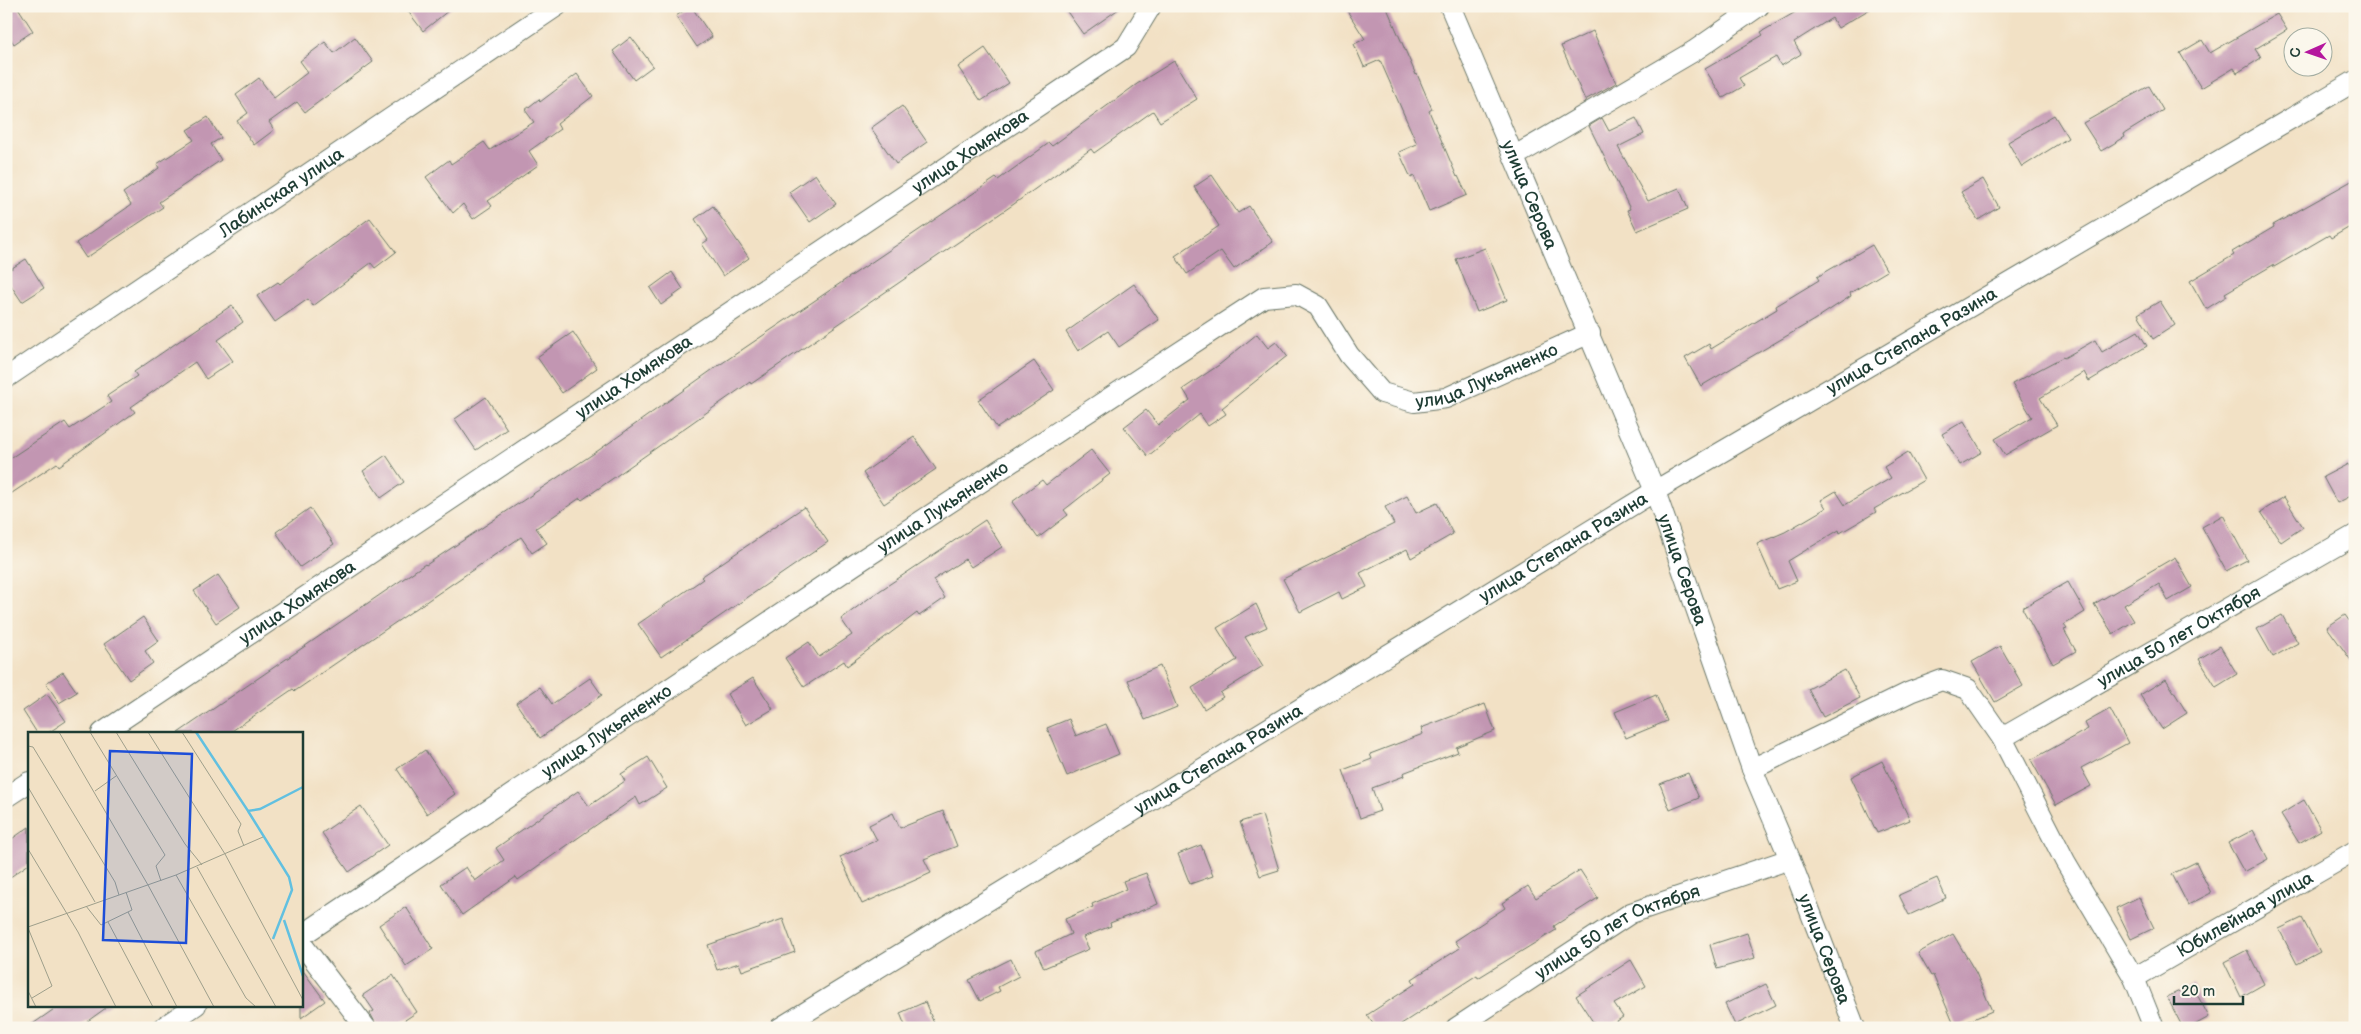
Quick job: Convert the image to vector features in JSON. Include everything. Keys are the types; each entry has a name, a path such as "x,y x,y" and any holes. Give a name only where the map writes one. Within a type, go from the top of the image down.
{"street":[{"name":"Лабинская улица","path":"6,378 557,6"},
{"name":"улица Хомякова","path":"103,732 1126,47 1151,6"},
{"name":"улица Серова","path":"1450,6 1590,333 1655,491 1752,769 1790,859 1855,1028"},
{"path":"1515,156 1694,52 1758,6"},
{"name":"улица Степана Разина","path":"780,1028 1655,491 2355,81"},
{"name":"улица Лукьяненко","path":"302,935 854,565 1264,297 1296,294 1318,306 1349,355 1382,393 1414,402 1446,398 1590,333"},
{"name":"улица 50 лет Октября","path":"2002,738 2355,535"},
{"path":"1752,769 1910,692 1942,680 1968,689 2002,738 2065,861 2134,978 2154,1028"},
{"path":"6,797 28,783"},
{"name":"Юбилейная улица","path":"2134,978 2355,851"},
{"name":"улица 50 лет Октября","path":"1456,1028 1631,913 1790,859"},
{"path":"302,944 366,1028"},
{"path":"162,1028 195,1006"}],"building":[{"path":"6,6 17,6 33,31 14,44 6,32"},
{"path":"404,6 454,6 423,31"},
{"path":"691,6 712,37 697,47 676,16"},
{"path":"1063,6 1123,6 1083,34"},
{"path":"1344,6 1386,6 1432,109 1429,111 1457,177 1467,195 1429,211 1414,176 1411,178 1399,152 1417,144 1380,60 1364,67 1354,44 1365,39"},
{"path":"1806,6 1875,6 1838,28 1832,18 1794,42 1801,54 1781,66 1776,57 1739,78 1744,86 1723,98 1705,69 1763,35 1761,32"},
{"path":"2277,14 2286,28 2284,28 2284,32 2255,49 2261,58 2237,73 2234,68 2201,88 2180,53 2202,40 2210,53"},
{"path":"1593,31 1616,83 1585,100 1561,46"},
{"path":"355,37 373,62 305,112 297,102 269,122 274,130 254,145 237,121 248,113 236,95 259,78 274,98 308,72 300,61 325,42 334,53"},
{"path":"631,37 653,66 634,80 613,51"},
{"path":"985,48 1009,83 981,101 958,67"},
{"path":"1174,61 1197,99 1160,122 1153,111 1094,153 1091,149 751,384 750,382 582,500 580,498 536,528 547,543 532,553 521,537 295,691 293,689 230,732 179,732 425,564 599,450 712,370 996,178 998,180 1049,143 1052,146 1137,84"},
{"path":"577,74 593,96 557,124 560,129 529,151 538,165 488,201 492,206 473,219 463,204 453,213 426,177 449,160 451,164 484,142 490,150 534,122 525,110 539,99 540,102"},
{"path":"2149,86 2163,110 2124,134 2125,137 2101,151 2083,123"},
{"path":"902,106 927,142 896,164 871,128"},
{"path":"2054,115 2068,138 2022,167 2008,142"},
{"path":"208,117 221,138 211,144 221,160 159,202 163,207 86,258 76,243 131,205 123,193 159,168 157,164 194,140 187,130"},
{"path":"1602,118 1609,131 1636,118 1644,134 1618,147 1648,201 1679,188 1688,209 1637,231 1627,210 1630,209 1589,126"},
{"path":"815,174 836,204 810,222 789,192"},
{"path":"1212,175 1238,213 1249,206 1273,242 1234,269 1221,251 1187,274 1175,256 1219,226 1194,187"},
{"path":"1983,179 1999,207 1978,220 1961,192"},
{"path":"2355,179 2355,224 2331,238 2329,235 2274,267 2273,265 2225,293 2227,296 2206,309 2190,281 2234,255 2232,252 2274,227 2273,225"},
{"path":"713,206 749,258 723,276 702,244 708,240 695,219"},
{"path":"370,218 396,252 375,268 371,263 313,306 308,299 275,322 257,296 278,282 280,284"},
{"path":"1872,245 1887,271 1850,293 1851,296 1814,320 1701,386 1685,358 1709,344 1711,349 1777,309 1776,306 1819,280 1817,277"},
{"path":"1485,248 1507,300 1477,312 1456,259"},
{"path":"26,259 44,288 22,302 6,278 6,272"},
{"path":"672,272 683,289 661,305 650,288"},
{"path":"1134,284 1159,320 1119,347 1108,331 1078,351 1066,332"},
{"path":"2160,301 2175,325 2153,339 2138,314"},
{"path":"232,305 243,322 218,340 233,361 206,379 195,362 131,407 135,412 59,466 57,463 6,497 6,461 65,422 70,429 111,402 107,396 137,376 134,372"},
{"path":"2138,331 2147,346 2089,381 2084,372 2040,398 2057,425 2005,455 1995,439 2032,417 2012,384 2095,340 2102,352"},
{"path":"573,332 597,368 562,393 537,357"},
{"path":"1257,334 1268,348 1276,342 1287,356 1222,408 1226,414 1208,426 1200,414 1148,456 1124,427 1146,410 1158,425 1190,400 1183,389 1219,365"},
{"path":"1034,361 1054,390 997,428 978,400"},
{"path":"486,397 507,429 476,450 455,419"},
{"path":"1964,421 1982,452 1960,465 1942,434"},
{"path":"914,437 936,469 884,504 863,473"},
{"path":"1091,450 1110,474 1064,510 1068,515 1038,538 1012,502 1042,480 1046,485"},
{"path":"1908,452 1924,480 1874,509 1876,512 1840,533 1839,530 1788,561 1797,581 1777,589 1757,544 1785,532 1826,508 1821,500 1836,491 1845,505 1891,478 1884,467"},
{"path":"386,455 404,482 381,498 363,471"},
{"path":"2348,464 2355,477 2355,494 2337,503 2323,477"},
{"path":"1407,496 1416,513 1437,503 1453,534 1411,558 1407,549 1360,573 1367,587 1342,599 1339,592 1300,612 1283,579 1394,524 1385,507"},
{"path":"2284,497 2303,527 2281,542 2261,512"},
{"path":"804,507 828,542 661,657 638,624 703,579 701,577"},
{"path":"310,508 334,544 300,567 276,532"},
{"path":"2223,515 2247,560 2226,571 2202,527"},
{"path":"985,520 1002,547 971,567 965,559 933,580 945,598 919,616 917,613 847,666 844,661 804,687 785,658 809,642 819,657 852,635 841,619"},
{"path":"2175,557 2192,587 2168,601 2159,584 2124,605 2134,621 2113,634 2094,604"},
{"path":"218,575 240,607 216,623 194,591"},
{"path":"2068,582 2085,612 2064,625 2067,629 2064,630 2076,651 2053,664 2022,608"},
{"path":"1256,604 1267,627 1245,637 1263,666 1220,693 1223,697 1204,709 1192,688 1237,660 1217,628"},
{"path":"2282,615 2298,643 2273,657 2257,629"},
{"path":"2345,615 2355,629 2355,666 2327,627"},
{"path":"143,617 159,641 145,651 153,663 129,680 104,644"},
{"path":"2000,646 2023,686 1995,702 1972,662"},
{"path":"2220,646 2237,674 2216,687 2199,659"},
{"path":"1160,666 1177,707 1145,720 1128,680"},
{"path":"1845,670 1860,698 1823,717 1808,689"},
{"path":"63,672 77,692 59,703 46,683"},
{"path":"590,678 602,695 540,738 516,703 540,687 552,704"},
{"path":"753,678 773,709 746,725 727,694"},
{"path":"2166,679 2187,713 2162,729 2140,695"},
{"path":"47,694 66,721 50,732 36,732 23,711"},
{"path":"1656,695 1667,721 1626,738 1615,712"},
{"path":"1485,704 1495,731 1456,747 1458,752 1403,773 1404,776 1372,788 1380,811 1360,818 1343,770 1372,759 1370,754 1423,734 1421,728"},
{"path":"2110,709 2128,743 2081,768 2091,786 2056,805 2031,760 2088,729 2085,723"},
{"path":"1069,719 1076,736 1106,724 1119,754 1067,776 1047,728"},
{"path":"425,750 455,794 427,814 397,769"},
{"path":"648,757 667,788 640,805 636,797 518,880 516,877 462,915 441,884 466,867 475,881 504,860 496,848 578,791 589,806 625,781 621,774"},
{"path":"1882,761 1910,820 1877,833 1851,777"},
{"path":"1688,773 1699,798 1670,810 1660,784"},
{"path":"2304,800 2321,830 2299,843 2281,814"},
{"path":"361,806 388,845 349,872 322,833"},
{"path":"943,811 957,846 924,859 931,873 862,904 840,857 877,840 869,825 893,813 900,828"},
{"path":"1262,815 1279,870 1260,876 1240,822"},
{"path":"28,828 28,865 6,880 6,843"},
{"path":"2253,830 2268,859 2244,872 2228,843"},
{"path":"1201,845 1213,876 1190,884 1178,854"},
{"path":"2196,862 2211,893 2188,905 2172,874"},
{"path":"1580,870 1598,898 1554,926 1556,930 1478,978 1477,975 1395,1028 1376,1028 1367,1015 1415,984 1412,979 1460,948 1455,941 1505,908 1502,903 1528,886 1536,898"},
{"path":"1146,873 1158,904 1110,923 1111,926 1083,937 1089,949 1044,968 1036,951 1071,934 1065,919 1093,907 1092,904 1126,889 1123,881"},
{"path":"1937,878 1946,898 1909,915 1899,895"},
{"path":"2139,897 2154,928 2131,939 2116,908"},
{"path":"406,907 433,949 406,966 379,925"},
{"path":"2302,918 2320,952 2297,964 2279,929"},
{"path":"783,919 795,952 742,971 739,963 717,970 708,945"},
{"path":"1747,933 1755,958 1717,969 1710,945"},
{"path":"1953,934 1976,973 1992,1011 1955,1027 1933,975 1931,976 1918,953"},
{"path":"2247,950 2264,984 2241,997 2224,962"},
{"path":"1011,959 1019,976 998,987 1000,991 980,1001 969,980"},
{"path":"1631,960 1646,986 1614,1004 1623,1017 1607,1028 1597,1028 1576,996"},
{"path":"302,969 325,1001 301,1018 302,1006"},
{"path":"393,975 417,1012 393,1028 378,1028 370,1013 374,1011 363,995"},
{"path":"1766,984 1776,1005 1735,1025 1725,1004"},
{"path":"2192,985 2209,1017 2189,1028 2183,1028 2167,997"},
{"path":"925,1002 936,1028 906,1028 900,1013"},
{"path":"59,1006 109,1006 78,1028 27,1028"}]}
